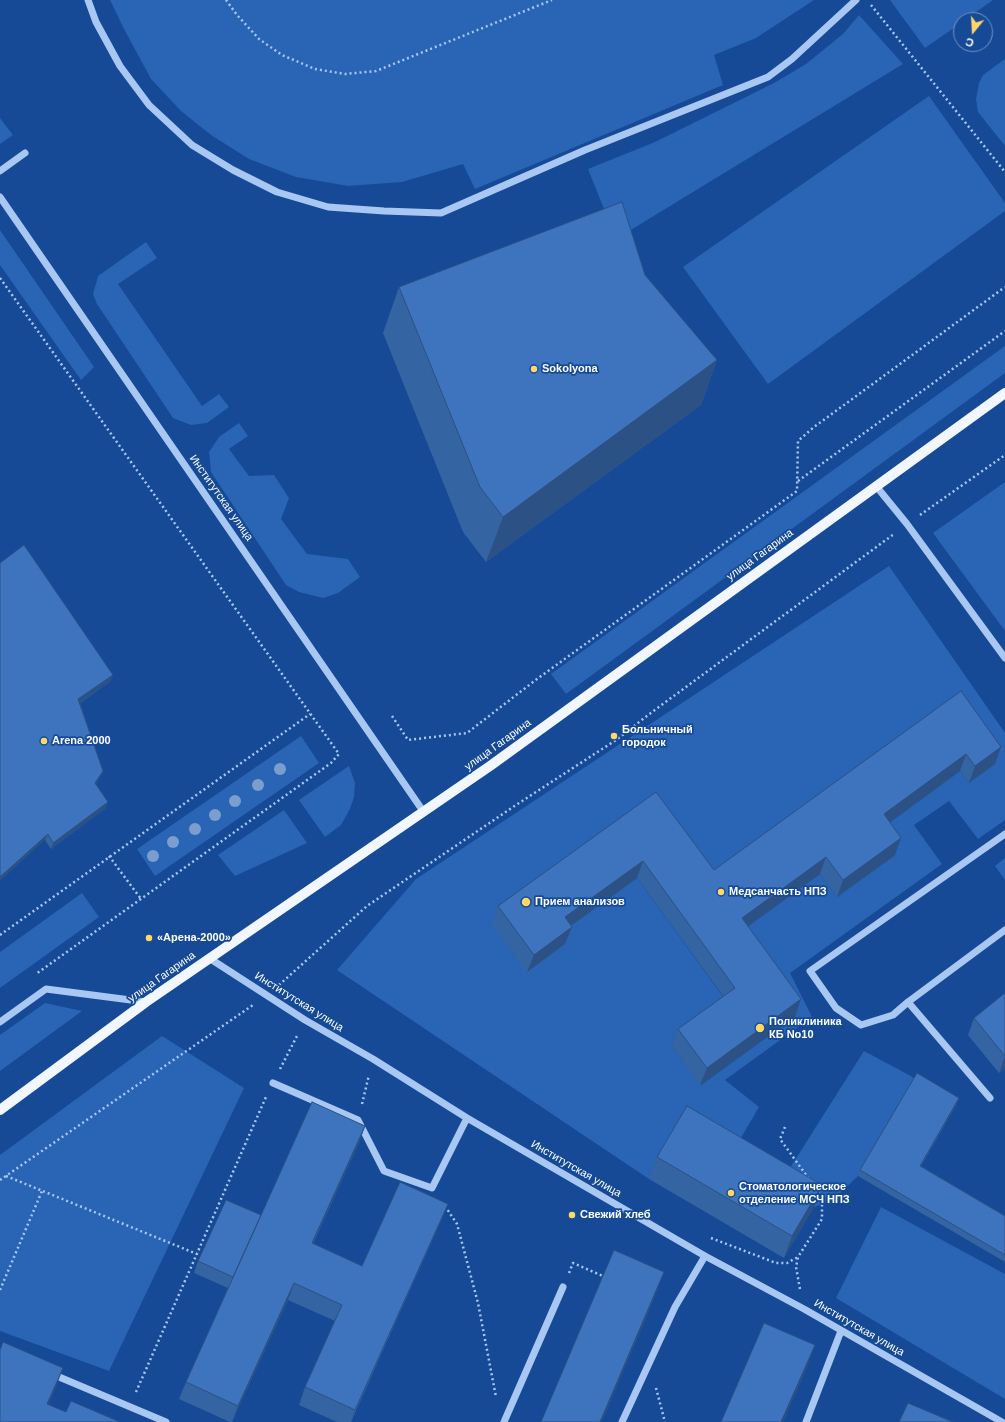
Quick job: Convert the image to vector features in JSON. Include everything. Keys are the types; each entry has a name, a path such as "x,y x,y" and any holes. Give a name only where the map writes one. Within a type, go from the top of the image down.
{"main road":[{"name":"улица Гагарина","path":"0,1110 146,1002 490,766 1005,393"}],"street":[{"path":"88,0 96,22 120,66 149,105 192,145 232,170 277,192 328,206 384,211 441,213 586,150 768,77 792,59 856,0"},
{"path":"0,171 25,153"},
{"name":"Институтская улица","path":"0,197 423,811"},
{"path":"876,486 907,524 1005,658"},
{"path":"1005,834 810,971 836,1008 861,1025 893,1015 908,1002 1005,930"},
{"name":"Институтская улица","path":"209,958 305,1020 467,1118 705,1256 804,1309 1002,1422"},
{"path":"0,1022 46,989 146,1002"},
{"path":"908,1002 990,1098"},
{"path":"272,1083 358,1120 384,1171 432,1188 467,1118"},
{"path":"622,1422 675,1307 705,1256"},
{"path":"504,1422 563,1287"},
{"path":"806,1422 841,1331"},
{"path":"48,1373 166,1422"}],"path":[{"path":"226,0 237,15 259,39 282,55 314,69 345,74 376,71 552,0"},
{"path":"867,0 1005,172"},
{"path":"0,278 339,754 332,763 32,977"},
{"path":"392,716 408,740 467,734 537,679 797,491 798,442 814,427 1005,287"},
{"path":"797,482 1005,330"},
{"path":"0,1180 267,996 367,906 516,805 616,740 907,524 1005,455"},
{"path":"0,935 310,714"},
{"path":"109,856 141,899"},
{"path":"129,1406 272,1083 305,1020"},
{"path":"358,1120 373,1060"},
{"path":"785,1127 780,1139 810,1180"},
{"path":"6,1176 197,1254"},
{"path":"804,1309 796,1267 798,1257 822,1219 822,1195 814,1185"},
{"path":"432,1188 457,1224 478,1303 496,1400"},
{"path":"0,1290 42,1191"},
{"path":"706,1236 776,1263 787,1263 798,1257"},
{"path":"563,1287 573,1263 610,1279"}],"shaded area":[{"path":"110,0 814,0 756,38 714,55 723,85 475,189 463,164 402,182 348,186 296,177 249,159 211,135 181,111 151,79"},
{"path":"890,0 993,0 976,12 953,12 953,29 925,48"},
{"path":"859,15 903,64 616,239 588,169 655,142 774,83 806,64 843,34"},
{"path":"1005,59 1005,146 978,112 976,99 979,83 983,75"},
{"path":"929,96 1005,203 1005,211 768,384 683,267"},
{"path":"0,118 13,135 0,144"},
{"path":"0,230 94,367 81,380 0,265"},
{"path":"146,242 157,258 118,284 202,406 219,394 229,407 207,423 191,425 173,418 97,304 93,294 98,276"},
{"path":"1005,346 1005,373 566,694 551,674"},
{"path":"239,423 248,436 229,449 249,476 274,475 289,498 281,519 307,554 348,559 360,577 338,593 323,598 299,592 286,585 211,472 209,452 219,437"},
{"path":"1005,482 1005,631 933,533"},
{"path":"889,566 1005,733 1005,820 978,839 949,801 914,825 942,864 790,973 812,1017 725,1080 759,1107 738,1143 788,1171 864,1051 915,1079 858,1176 833,1200 814,1207 679,1128 649,1179 337,970 416,879","holes":["955,709 969,783 960,771 878,831 895,855 837,897 820,874 736,935 795,1017 701,1085 672,1046 729,1005 637,878 558,935 650,809 707,887"]},
{"path":"301,736 319,763 155,876 137,849"},
{"path":"349,766 355,783 354,797 350,809 341,825 325,837 299,800"},
{"path":"284,810 307,843 235,876 218,855"},
{"path":"1005,858 1005,880 995,866"},
{"path":"82,893 99,917 0,988 0,952"},
{"path":"45,1003 82,1011 0,1071 0,1035"},
{"path":"162,1036 244,1088 109,1371 0,1331 0,1155"},
{"path":"881,1207 1005,1274 1005,1399 836,1298"}],"building":[{"name":"Sokolyona","path":"622,202 645,275 717,360 503,517 480,487 399,287"},
{"name":"Arena 2000","path":"24,545 113,675 78,699 103,771 95,783 108,802 53,843 48,834 0,877 0,563"},
{"name":"Медсанчасть НПЗ","path":"961,691 1001,747 975,766 966,754 884,814 901,838 843,880 826,857 742,918 801,999 707,1068 678,1029 735,988 643,861 565,917 572,927 534,955 498,906 656,792 714,870"},
{"path":"1005,993 1005,1056 974,1018"},
{"path":"917,1073 959,1098 920,1166 1005,1216 1005,1255 860,1170"},
{"path":"312,1102 365,1126 312,1243 362,1266 400,1182 448,1204 355,1410 305,1387 342,1305 294,1283 238,1406 186,1382"},
{"path":"687,1106 822,1185 792,1236 657,1157"},
{"path":"226,1200 261,1215 233,1277 198,1261"},
{"path":"614,1250 664,1272 600,1422 541,1422"},
{"path":"764,1323 815,1345 781,1422 721,1422"},
{"path":"3,1342 63,1368 47,1404 66,1412 71,1401 120,1422 0,1422 0,1350"},
{"path":"908,1403 953,1422 899,1422"}],"place":[{"name":"Sokolyona","path":"534,369"},
{"name":"Больничный городок","path":"614,736"},
{"name":"Arena 2000","path":"44,741"},
{"name":"Медсанчасть НПЗ","path":"721,892"},
{"name":"Прием анализов","path":"526,902"},
{"name":"«Арена-2000»","path":"149,938"},
{"name":"Поликлиника КБ No10","path":"760,1028"},
{"name":"Стоматологическое отделение МСЧ НПЗ","path":"731,1193"},
{"name":"Свежий хлеб","path":"572,1215"}]}
